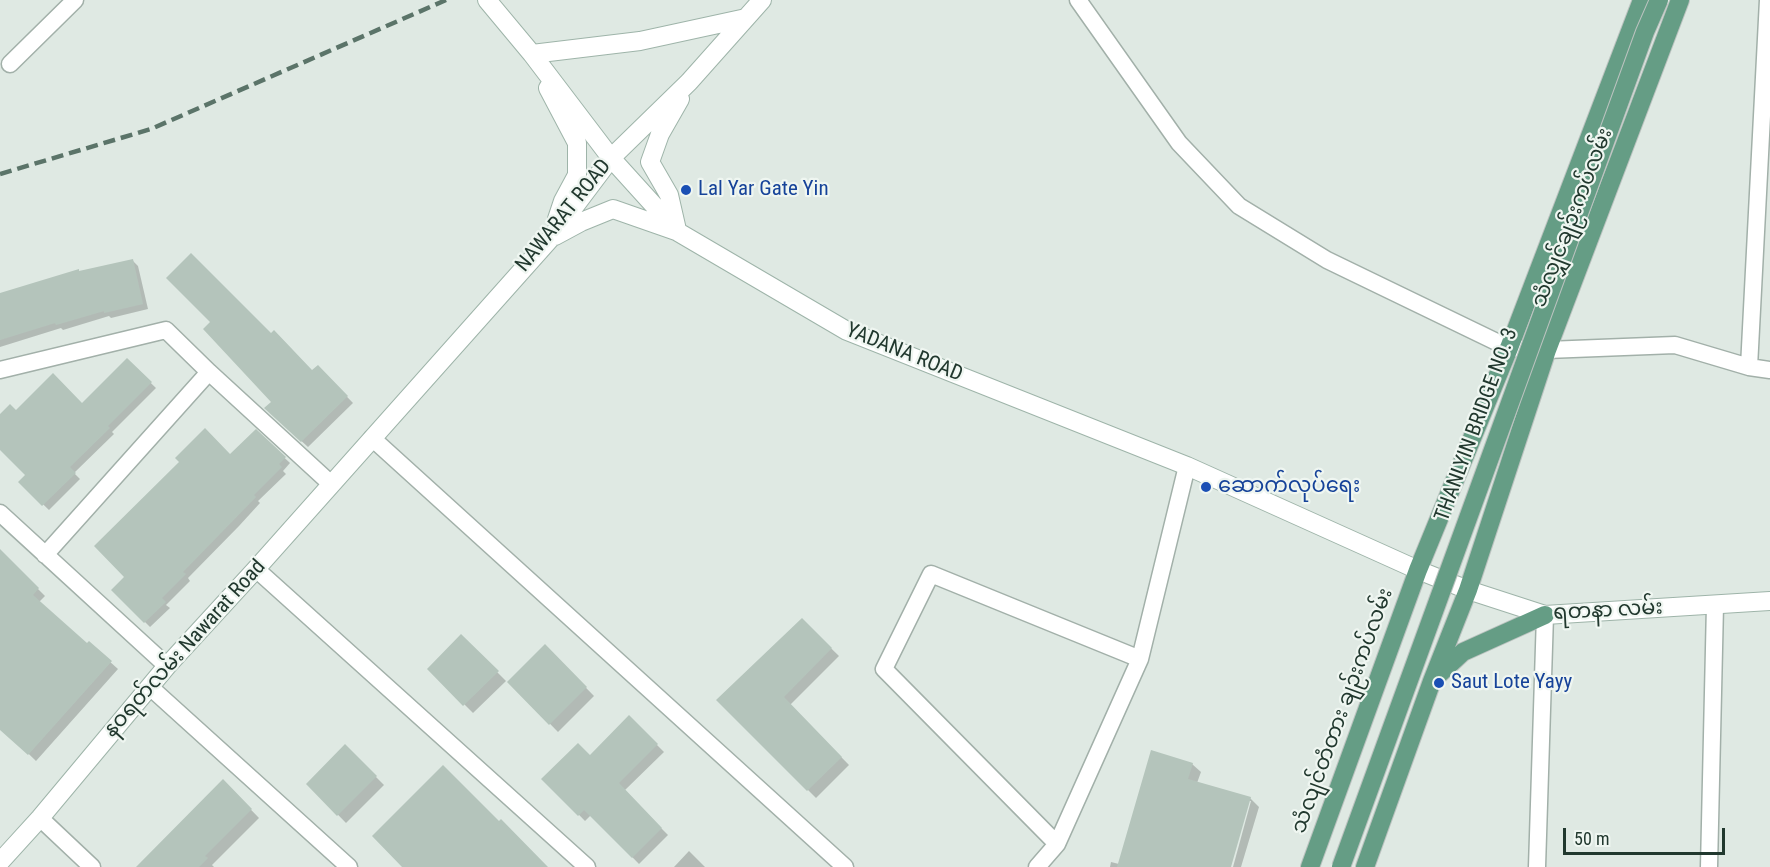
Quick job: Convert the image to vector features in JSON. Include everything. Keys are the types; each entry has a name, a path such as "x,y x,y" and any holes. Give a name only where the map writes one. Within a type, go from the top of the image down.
{"main road":[{"name":"YADANA ROAD","path":"488,0 532,54 610,158 678,232 847,331 1187,466 1418,570"},
{"name":"NAWARAT ROAD","path":"372,438 550,238 610,158 689,82 762,0"},
{"name":"သံလျှင်ချဉ်းကပ်လမ်း","path":"1418,570 1509,348 1642,0"},
{"name":"THANLYIN BRIDGE NO. 3","path":"1341,867 1645,32 1659,0"},
{"name":"သံလျှင်ချဉ်းကပ်လမ်း","path":"1468,590 1547,350 1680,0"},
{"path":"550,238 563,201 577,175 577,143 532,54 640,41 746,18"},
{"path":"678,232 669,195 650,162 660,134 689,82"},
{"path":"550,238 613,209 678,232"},
{"name":"နဝရတ်လမ်း Nawarat Road","path":"0,862 167,666 372,438"},
{"name":"ရတနာ လမ်း","path":"1418,570 1468,590 1545,615 1770,601"},
{"name":"သံလျင်တံတား ချဉ်းကပ်လမ်း","path":"1310,867 1418,570"},
{"path":"1365,867 1432,681 1468,590"},
{"path":"1432,681 1463,652 1545,615"}],"street":[{"path":"10,64 75,0"},
{"path":"1078,0 1179,143 1239,206 1327,260 1509,348 1547,350 1675,345 1749,367 1770,370"},
{"path":"1749,367 1768,0"},
{"path":"0,370 166,330 331,484"},
{"path":"45,555 209,372"},
{"path":"372,438 845,867"},
{"path":"1037,867 1057,844 1140,659 1187,466"},
{"path":"0,513 167,666"},
{"path":"256,569 587,867"},
{"path":"1057,844 884,669 931,574 1140,659"},
{"path":"1708,867 1715,605"},
{"path":"1537,867 1545,615"},
{"path":"150,687 349,867"},
{"path":"39,818 92,867"}],"building":[{"path":"191,253 271,333 274,330 312,370 318,365 348,396 301,442 264,408 271,402 203,329 210,322 166,278"},
{"path":"133,259 143,304 104,313 104,311 56,325 55,323 0,340 0,293 79,269 79,271"},
{"path":"127,358 152,382 70,467 76,473 42,506 18,482 25,475 0,450 0,414 10,404 16,410 53,373 82,403"},
{"path":"205,428 230,454 256,429 286,457 279,464 282,467 254,495 256,497 183,572 186,574 162,598 166,602 144,623 111,590 124,577 94,546 179,462 175,458"},
{"path":"0,549 39,588 33,595 87,643 89,641 112,661 28,755 0,730"},
{"path":"802,618 832,648 784,697 842,757 807,791 716,700"},
{"path":"461,634 499,671 463,706 427,669"},
{"path":"545,644 587,687 549,725 507,682"},
{"path":"629,715 658,744 619,783 662,828 632,858 584,810 578,816 541,779 578,743 590,755"},
{"path":"345,744 377,776 337,816 306,784"},
{"path":"1151,750 1193,763 1188,779 1251,797 1231,867 1117,867"},
{"path":"443,765 548,867 402,867 372,836"},
{"path":"223,779 252,809 205,856 208,858 199,867 136,867"}],"railway":[{"path":"0,174 151,129 446,0"}],"place":[{"name":"Lal Yar Gate Yin","path":"686,190"},
{"name":"ဆောက်လုပ်ရေး","path":"1206,487"},
{"name":"Saut Lote Yayy","path":"1439,683"}]}
